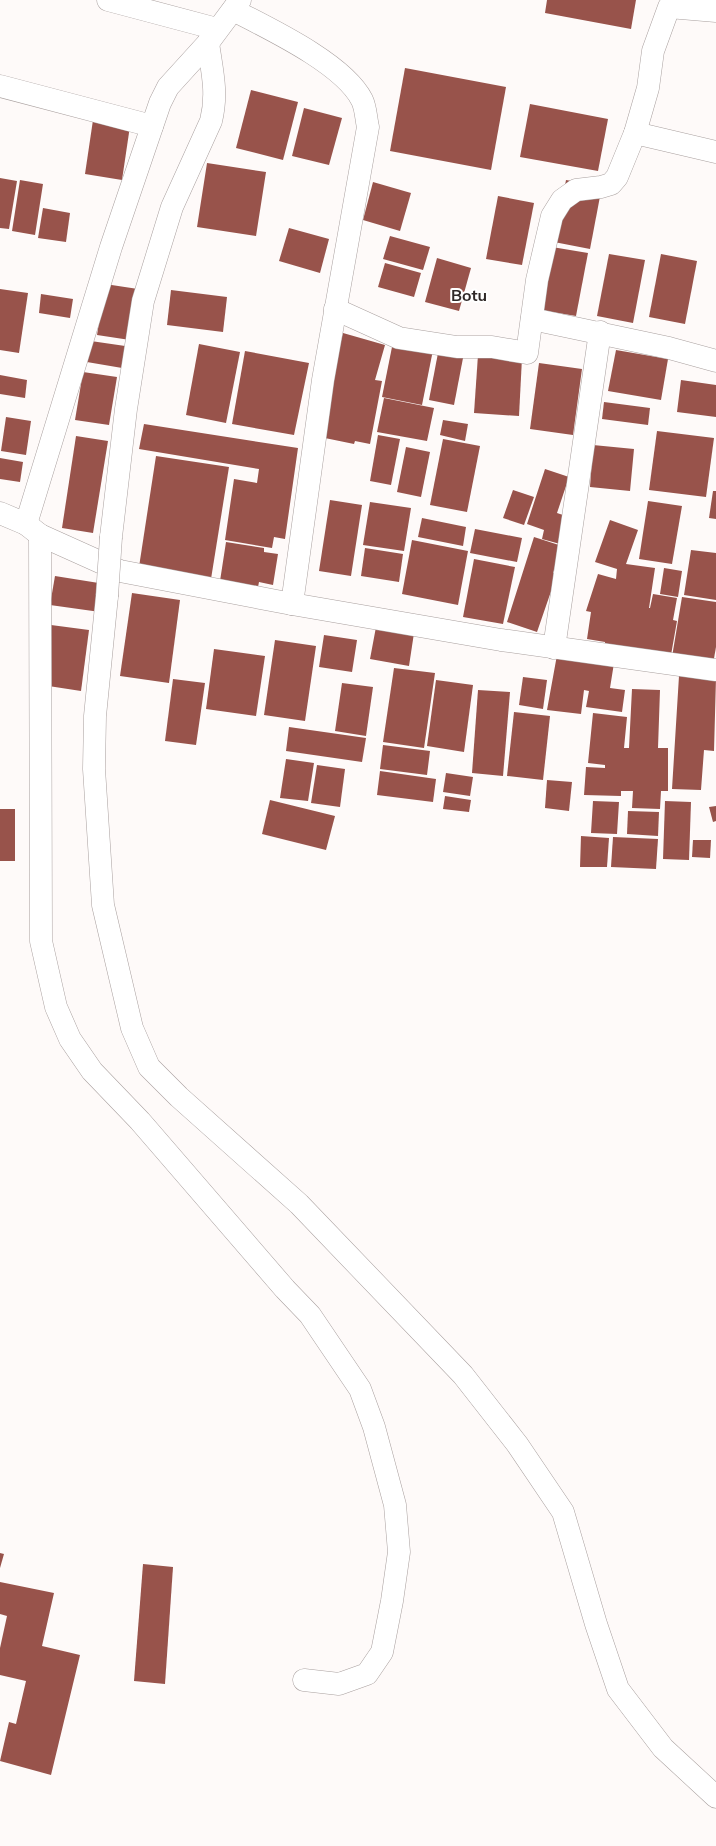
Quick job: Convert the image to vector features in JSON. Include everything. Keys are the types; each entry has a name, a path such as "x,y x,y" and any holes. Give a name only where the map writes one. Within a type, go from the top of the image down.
{"street":[{"path":"108,0 213,36"},
{"path":"292,604 335,309 368,127 363,102 352,85 320,59 237,5 213,36 168,87 160,104 112,246 33,530 41,941 56,1007 70,1039 92,1071 140,1122 285,1289 310,1315 360,1389 374,1427 395,1505 399,1552 392,1601 382,1652 367,1674 339,1684 304,1680"},
{"path":"335,309 399,338 457,346 492,346 526,353 537,280 552,216 562,200 576,190 601,187 611,184 618,177 636,133 648,88 654,51 669,7 716,11"},
{"path":"213,36 215,94 211,121 172,207 143,301 126,409 111,537 107,596 95,716 94,769 103,905 132,1028 149,1067 179,1097 299,1204 463,1375 517,1444 562,1512 596,1624 618,1689 663,1748 716,1798"},
{"path":"0,86 152,126"},
{"path":"636,133 716,152"},
{"path":"532,318 600,332 716,361"},
{"path":"554,648 600,332"},
{"path":"0,513 120,571 292,604 554,648 716,670"}],"building":[{"path":"547,0 636,0 631,29 545,13"},
{"path":"405,68 506,87 491,170 390,151"},
{"path":"251,90 298,102 283,160 236,148"},
{"path":"530,104 608,119 598,171 520,157"},
{"path":"304,108 342,118 329,165 292,156"},
{"path":"93,120 130,126 122,180 85,174"},
{"path":"207,163 266,172 256,236 197,227"},
{"path":"0,178 17,181 9,229 0,228"},
{"path":"20,180 43,184 35,235 12,231"},
{"path":"566,180 602,186 590,249 554,242"},
{"path":"373,182 411,193 400,231 363,220"},
{"path":"498,196 534,203 522,265 486,259"},
{"path":"43,208 70,213 66,242 38,238"},
{"path":"289,228 329,239 320,273 279,261"},
{"path":"390,236 430,247 423,270 383,259"},
{"path":"552,247 588,253 576,316 540,310"},
{"path":"609,254 645,260 633,323 597,316"},
{"path":"661,254 697,261 685,324 649,317"},
{"path":"437,258 471,268 459,311 425,302"},
{"path":"385,263 421,273 414,297 378,287"},
{"path":"105,284 138,289 130,340 97,335"},
{"path":"0,289 28,293 19,353 0,350"},
{"path":"171,290 227,297 223,332 167,325"},
{"path":"41,294 73,299 70,318 39,313"},
{"path":"343,333 385,345 375,380 382,381 370,444 355,441 354,444 320,437 331,378"},
{"path":"84,340 132,347 128,369 81,361"},
{"path":"393,342 433,350 422,405 382,397"},
{"path":"199,344 240,352 226,423 186,415"},
{"path":"616,350 668,359 661,400 608,391"},
{"path":"245,351 309,363 294,435 232,424"},
{"path":"438,353 463,358 454,405 429,400"},
{"path":"478,355 522,358 519,416 474,413"},
{"path":"539,363 582,369 573,435 530,429"},
{"path":"83,372 117,377 109,425 75,420"},
{"path":"0,375 27,380 25,398 0,394"},
{"path":"681,380 716,385 716,417 677,412"},
{"path":"384,398 434,408 427,441 377,432"},
{"path":"604,402 650,408 648,425 602,419"},
{"path":"6,417 31,421 26,455 1,451"},
{"path":"443,420 468,424 465,441 440,435"},
{"path":"144,424 298,448 285,539 274,537 272,548 225,540 234,479 257,483 259,469 139,449"},
{"path":"657,431 714,438 706,497 649,490"},
{"path":"378,435 400,439 391,485 370,481"},
{"path":"76,436 108,441 93,533 62,528"},
{"path":"443,439 480,446 467,512 430,505"},
{"path":"593,445 634,449 630,491 590,487"},
{"path":"406,447 430,452 421,497 397,492"},
{"path":"156,456 229,467 211,579 139,567"},
{"path":"0,458 23,462 20,482 0,479"},
{"path":"545,469 569,477 557,513 569,517 560,544 542,539 544,530 527,524"},
{"path":"513,490 534,497 524,525 503,518"},
{"path":"713,491 716,491 716,519 709,518"},
{"path":"330,500 362,505 351,576 319,571"},
{"path":"648,501 682,506 672,564 639,559"},
{"path":"370,502 411,508 404,551 363,545"},
{"path":"422,518 466,527 463,546 418,537"},
{"path":"610,520 638,530 626,564 655,568 649,608 653,594 677,598 673,620 677,621 671,655 605,644 605,642 587,639 591,612 586,611 598,574 616,579 617,569 595,562"},
{"path":"475,529 522,538 517,562 470,553"},
{"path":"534,537 562,546 553,573 557,574 537,632 507,622"},
{"path":"412,540 468,551 458,605 402,594"},
{"path":"226,542 264,548 264,552 278,554 273,585 259,582 258,587 220,581"},
{"path":"365,548 403,554 399,582 361,576"},
{"path":"691,550 716,553 716,600 684,595"},
{"path":"474,559 515,567 503,624 463,617"},
{"path":"664,568 682,571 678,597 660,594"},
{"path":"55,576 105,584 100,612 50,605"},
{"path":"132,593 180,600 169,683 120,676"},
{"path":"682,597 716,602 716,647 713,664 672,657"},
{"path":"51,625 89,630 81,691 42,685"},
{"path":"376,627 414,633 409,666 370,659"},
{"path":"324,635 357,640 352,672 319,667"},
{"path":"275,640 316,646 305,721 264,715"},
{"path":"214,649 265,656 256,716 206,709"},
{"path":"557,655 614,663 610,688 625,690 622,712 586,707 589,691 584,690 581,714 547,710"},
{"path":"394,668 435,673 424,748 383,742"},
{"path":"679,676 716,678 714,751 704,750 701,790 672,789"},
{"path":"523,677 547,680 543,709 519,705"},
{"path":"173,679 205,683 196,745 165,741"},
{"path":"436,680 473,685 464,752 427,746"},
{"path":"342,683 373,687 366,736 335,731"},
{"path":"632,689 660,690 658,748 668,748 668,791 661,791 660,809 632,808 633,791 621,791 621,796 584,795 586,767 605,768 605,765 588,763 593,713 627,717 624,748 629,748"},
{"path":"478,690 510,692 503,776 472,773"},
{"path":"514,712 550,716 543,780 507,776"},
{"path":"289,727 366,738 362,762 286,751"},
{"path":"383,745 430,751 427,775 380,769"},
{"path":"286,759 314,763 308,801 280,798"},
{"path":"317,765 345,769 340,807 311,803"},
{"path":"380,771 436,779 433,802 377,795"},
{"path":"446,773 473,777 470,796 443,792"},
{"path":"547,780 572,782 569,811 545,808"},
{"path":"445,796 471,800 469,812 443,809"},
{"path":"270,800 335,816 326,850 262,834"},
{"path":"593,801 619,802 617,834 591,833"},
{"path":"665,801 691,802 689,860 663,859"},
{"path":"716,806 716,821 713,822 709,807"},
{"path":"0,809 15,809 15,861 0,861"},
{"path":"628,811 659,812 658,836 627,834"},
{"path":"581,836 609,838 607,867 580,867"},
{"path":"613,837 658,839 656,869 611,867"},
{"path":"693,840 711,840 710,858 692,857"},
{"path":"0,1553 4,1554 0,1568"},
{"path":"143,1564 173,1567 165,1684 134,1681"},
{"path":"0,1582 54,1593 42,1646 80,1655 51,1775 0,1761 9,1722 16,1724 26,1681 0,1675 0,1648 7,1616 0,1614"}],"district":[{"name":"Botu","path":"469,295"}]}
